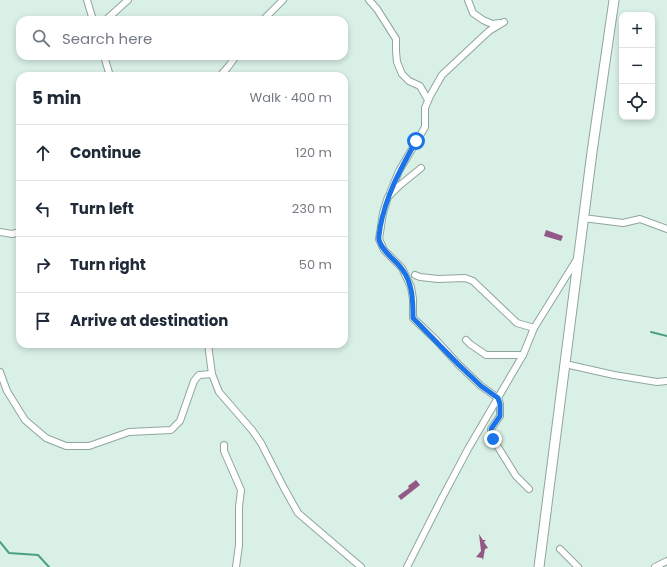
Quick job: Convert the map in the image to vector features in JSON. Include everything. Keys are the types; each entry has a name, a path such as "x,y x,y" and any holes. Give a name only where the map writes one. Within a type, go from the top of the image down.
{"main road":[{"path":"539,567 583,218 614,0"}],"street":[{"path":"87,0 92,16"},
{"path":"110,16 128,0"},
{"path":"267,16 283,0"},
{"path":"369,0 377,9 396,39 397,62 402,74 409,81 420,86 428,100"},
{"path":"468,0 474,13 483,20 492,24 504,22 489,32 442,75 425,108 424,127 399,171 388,197 378,239 384,250 402,268 411,286 413,318 469,375 498,398 500,404 500,416 491,429 493,439 516,476 529,489"},
{"path":"105,60 109,72"},
{"path":"224,72 233,60"},
{"path":"388,197 421,168"},
{"path":"583,218 623,223 640,219 667,230"},
{"path":"0,232 12,234 16,233"},
{"path":"407,567 468,449 523,355 534,328 578,258"},
{"path":"415,275 438,279 464,278 473,282 517,323 534,328"},
{"path":"466,340 486,354 523,355"},
{"path":"209,348 212,374 219,392 252,430 261,443 298,513 361,567"},
{"path":"565,364 614,375 657,382 667,381"},
{"path":"0,372 7,391 25,420 46,438 66,446 89,446 128,432 171,430 180,421 194,381 199,375 212,374"},
{"path":"224,445 224,451 241,490 239,507 239,545 236,567"},
{"path":"560,549 578,567"},
{"path":"656,567 667,562"}],"building":[{"path":"546,230 563,236 561,241 544,236"},
{"path":"416,480 420,485 401,500 398,496 409,488 408,486"},
{"path":"479,534 483,540 486,540 484,542 488,548 485,549 483,560 482,558 476,557 481,551"}],"waterway":[{"path":"651,332 667,336"},
{"path":"0,542 9,553 38,555 49,567"}],"route":[{"path":"416,141 399,171 388,197 378,239 384,250 402,268 411,286 413,318 481,386 498,398 500,404 500,416 491,429 493,439"}]}
